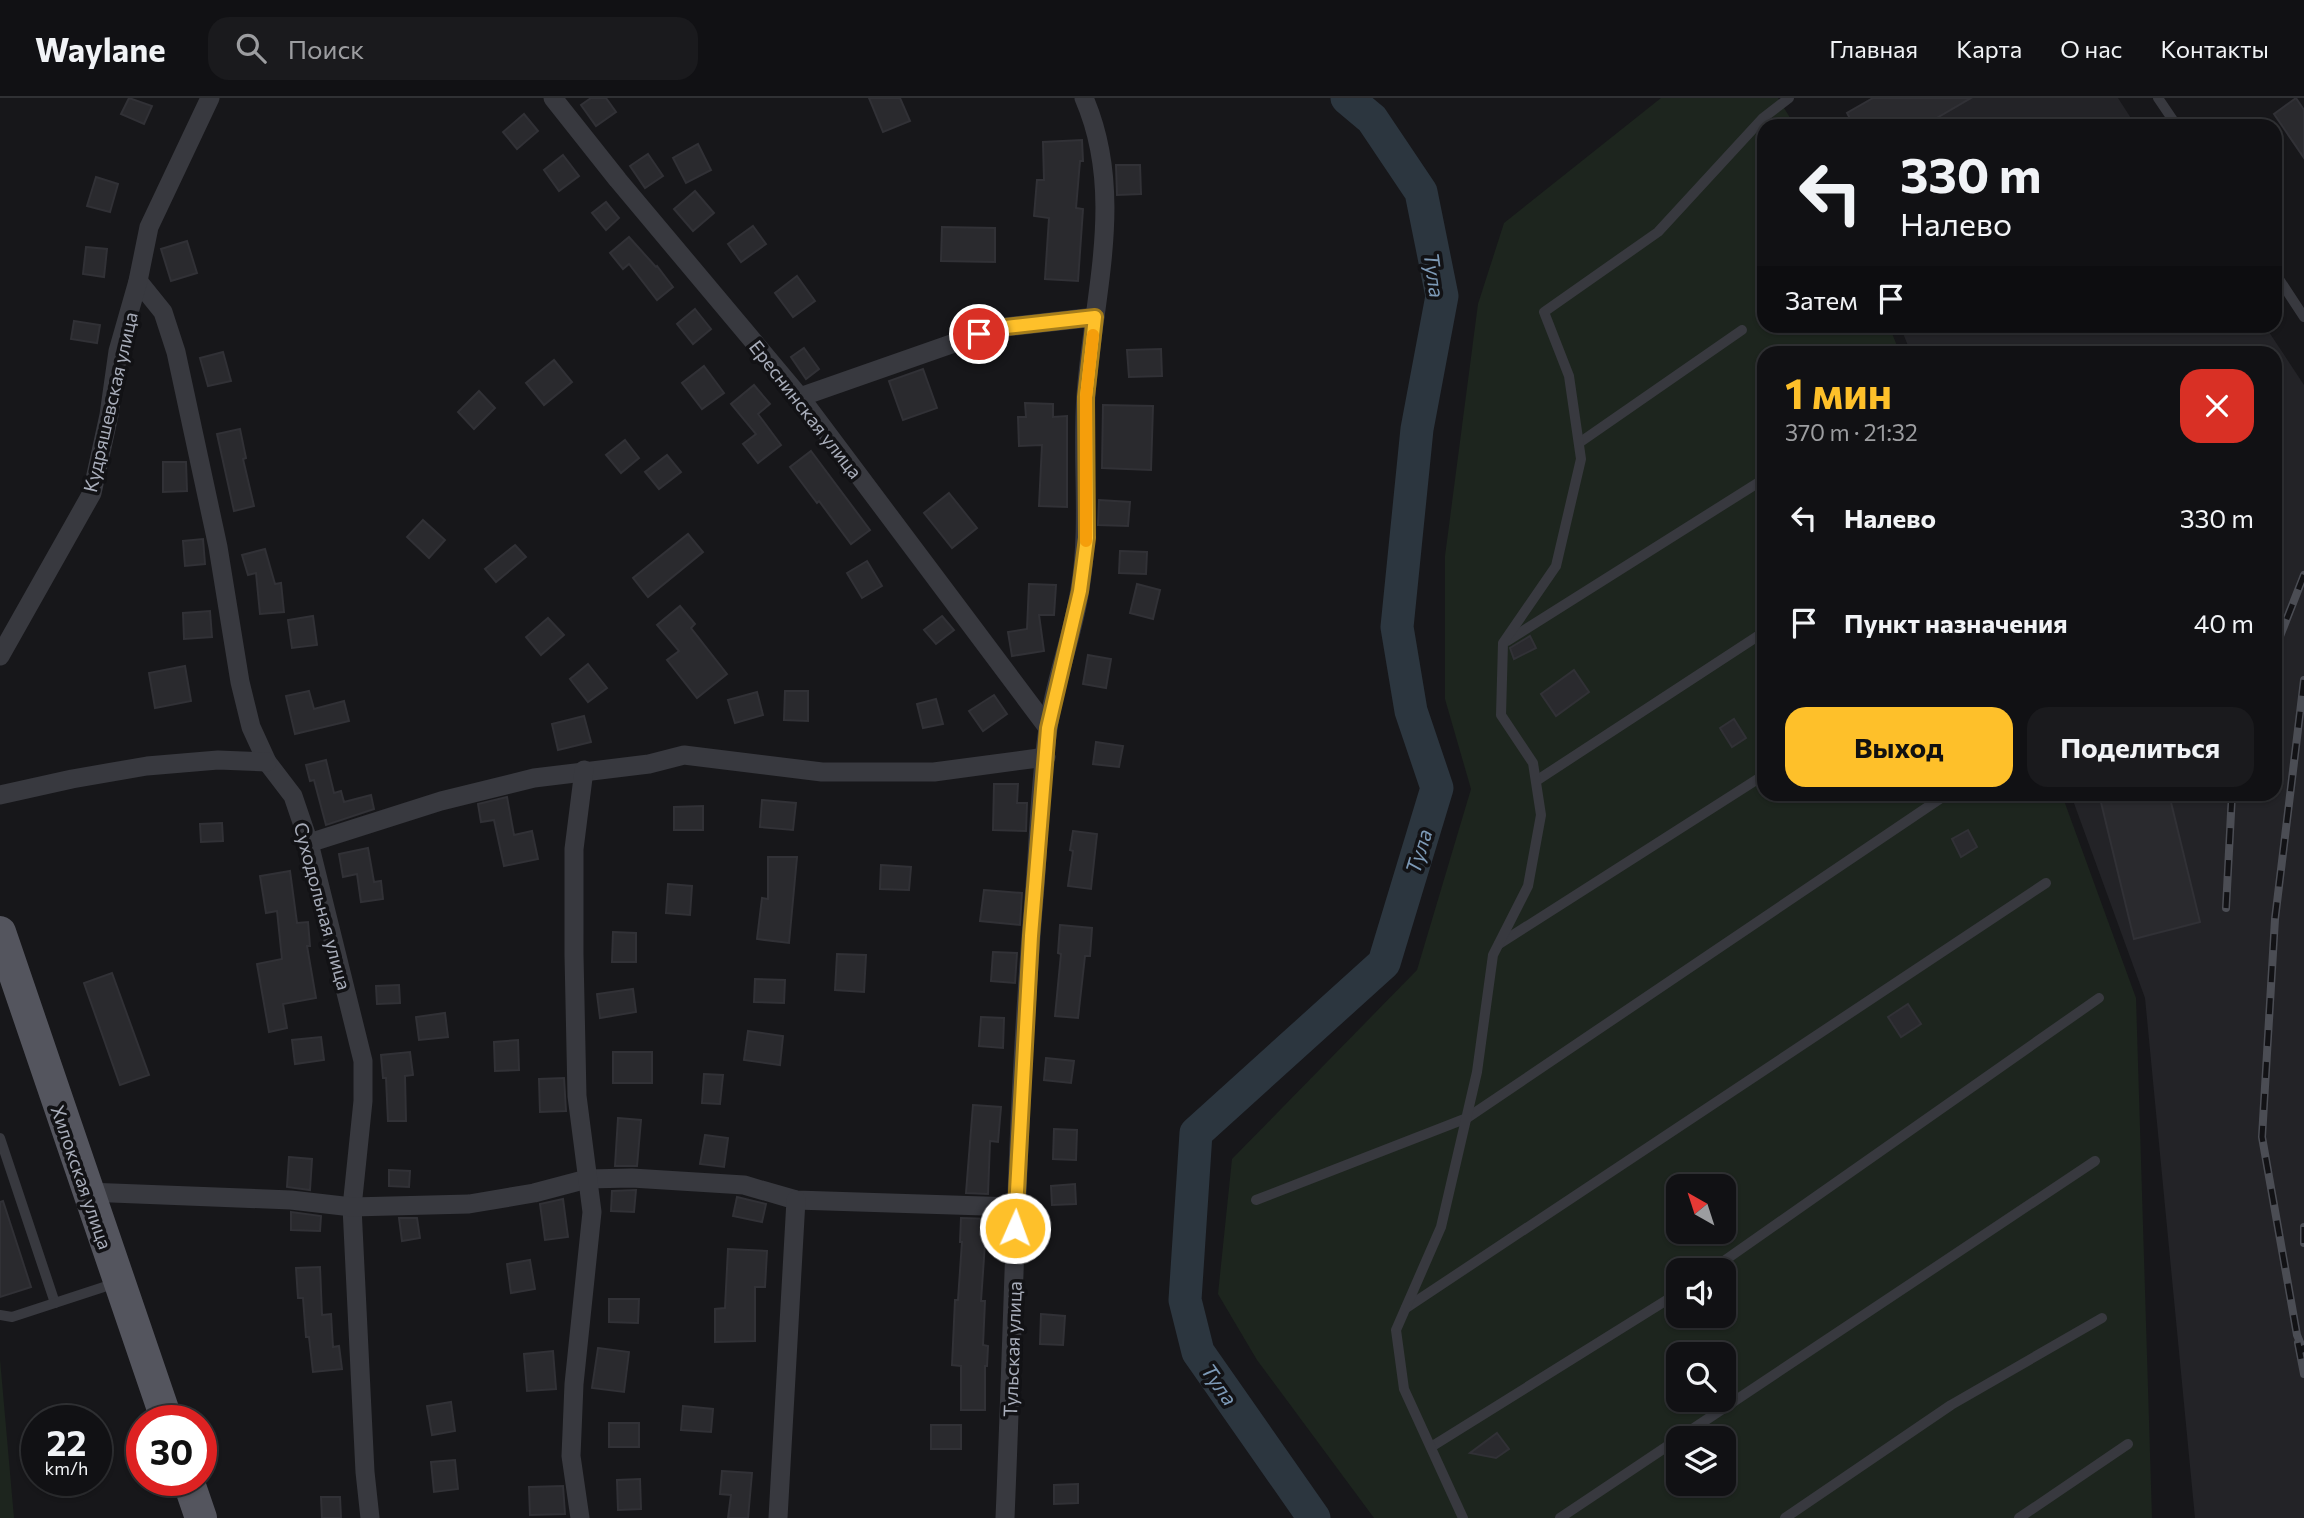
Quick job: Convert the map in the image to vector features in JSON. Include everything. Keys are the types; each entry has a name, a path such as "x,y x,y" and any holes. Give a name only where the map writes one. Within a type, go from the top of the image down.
{"main road":[{"name":"Хилокская улица","path":"0,932 161,1405"},
{"path":"193,1496 201,1518"}],"street":[{"name":"Кудряшевская улица","path":"0,656 92,493 109,415 118,351 138,281 149,228 210,98"},
{"name":"Ереснинская улица","path":"553,98 618,180 800,397 1048,728"},
{"name":"Тульская улица","path":"1005,1518 1015,1207 1031,936 1048,728 1080,591 1087,538 1086,397 1105,237 1104,179 1096,126 1084,98"},
{"name":"Суходольная улица","path":"138,281 163,312 176,352 218,547 240,682 251,727 267,762 293,796 309,843 363,1061 363,1101 352,1207 365,1472 370,1518"},
{"path":"800,397 997,328 1095,317"},
{"path":"309,843 441,801 534,778 649,764 684,755 836,772 934,772 1046,757"},
{"path":"0,795 147,766 218,760 267,762"},
{"path":"580,1518 571,1456 574,1384 592,1212 577,1096 574,955 574,849 584,770"},
{"path":"87,1192 291,1200 352,1207 469,1204 534,1193 587,1179 684,1180 744,1185 796,1200 1015,1207"},
{"path":"778,1518 796,1200"}],"lane":[{"path":"1762,119 1789,98"},
{"path":"2158,98 2172,119"},
{"path":"1463,1518 1404,1390 1396,1330 1441,1227 1477,1072 1493,955 1528,886 1541,815 1533,763 1501,715 1503,643 1556,566 1581,459 1569,376 1544,312 1658,232 1757,125"},
{"path":"2282,284 2304,317"},
{"path":"1579,443 1742,330"},
{"path":"1503,643 1757,483"},
{"path":"1536,781 1757,637"},
{"path":"1497,945 1757,779"},
{"path":"1256,1200 1467,1118 1937,801"},
{"path":"1406,1308 2046,883"},
{"path":"1728,1258 2099,998"},
{"path":"0,1138 55,1303"},
{"path":"1698,1426 2095,1161"},
{"path":"0,1315 12,1317 118,1283"},
{"path":"1430,1447 1666,1300"},
{"path":"1784,1518 1951,1405 2102,1318"},
{"path":"2020,1518 2128,1444"},
{"path":"1560,1518 1666,1448"}],"shaded area":[{"path":"1661,98 1778,98 1791,119 1757,119 1757,333 1892,333 1897,346 1757,346 1757,801 2064,801 2136,998 2152,1518 1374,1518 1257,1360 1218,1294 1232,1159 1417,970 1471,789 1445,699 1445,556 1478,304 1504,223"},
{"path":"1943,98 2118,98 2132,119 1909,119"},
{"path":"1903,333 2270,333 2278,346 1908,346"},
{"path":"2282,352 2304,385 2304,1518 2195,1518 2145,998 2073,801 2282,801"},
{"path":"0,1359 14,1518 0,1518"}],"building":[{"path":"129,98 152,106 144,124 121,114"},
{"path":"591,98 606,98 616,112 596,126 581,105"},
{"path":"869,98 900,98 910,121 883,132"},
{"path":"1873,98 1971,98 1935,119 1850,119 1847,113"},
{"path":"2296,98 2304,110 2304,158 2282,126 2282,119 2277,119 2274,114"},
{"path":"524,114 538,131 517,149 503,132"},
{"path":"1082,140 1083,161 1080,161 1076,208 1083,209 1078,281 1045,279 1049,218 1034,216 1037,180 1044,180 1043,142"},
{"path":"698,144 711,170 686,183 673,158"},
{"path":"648,154 663,176 645,188 630,166"},
{"path":"563,155 579,176 559,191 544,170"},
{"path":"1116,165 1140,165 1141,194 1117,195"},
{"path":"96,177 118,184 110,212 87,206"},
{"path":"695,191 714,213 693,231 674,209"},
{"path":"606,202 619,218 606,230 592,213"},
{"path":"753,226 766,244 741,262 728,244"},
{"path":"942,227 995,228 995,262 941,261"},
{"path":"629,237 673,287 657,300 629,264 623,269 610,253"},
{"path":"187,241 197,273 171,281 161,249"},
{"path":"86,247 107,249 104,277 83,274"},
{"path":"797,276 815,301 793,317 775,293"},
{"path":"695,309 711,329 693,344 677,324"},
{"path":"74,321 100,325 97,343 71,339"},
{"path":"804,348 819,369 806,379 791,357"},
{"path":"1161,349 1162,376 1129,377 1127,350"},
{"path":"223,352 231,381 208,386 200,358"},
{"path":"554,360 572,382 544,405 526,383"},
{"path":"704,366 724,393 702,409 682,383"},
{"path":"923,369 937,408 903,420 889,381"},
{"path":"754,385 770,404 758,414 781,445 758,463 743,444 756,434 731,404"},
{"path":"479,391 495,408 474,429 458,412"},
{"path":"1025,403 1053,404 1053,417 1067,416 1067,507 1039,506 1042,445 1019,446 1018,417 1026,417"},
{"path":"1103,405 1153,406 1151,470 1102,468"},
{"path":"240,429 246,458 243,459 254,506 234,511 217,434"},
{"path":"625,440 639,458 621,473 606,455"},
{"path":"811,451 870,530 851,544 790,467"},
{"path":"667,455 681,472 659,489 645,472"},
{"path":"163,462 186,462 187,491 163,492"},
{"path":"949,493 977,528 952,548 924,513"},
{"path":"1099,500 1130,502 1128,526 1098,525"},
{"path":"423,520 445,540 429,558 407,537"},
{"path":"688,534 703,552 648,597 633,578"},
{"path":"203,539 205,564 185,566 183,541"},
{"path":"515,545 526,557 496,582 485,569"},
{"path":"265,549 275,584 281,583 284,612 260,614 256,573 248,575 242,555"},
{"path":"1120,551 1147,552 1146,574 1119,573"},
{"path":"867,561 882,586 862,598 847,573"},
{"path":"1029,584 1056,585 1054,615 1039,615 1044,651 1012,656 1008,632 1027,629"},
{"path":"1137,584 1160,590 1153,619 1130,613"},
{"path":"680,606 695,624 691,628 727,674 697,698 667,660 679,651 657,625"},
{"path":"210,611 212,637 184,639 183,613"},
{"path":"313,616 317,645 292,648 288,620"},
{"path":"942,616 954,630 936,644 924,630"},
{"path":"548,618 564,635 541,655 526,637"},
{"path":"1530,636 1536,648 1514,659 1510,648"},
{"path":"1088,655 1111,659 1106,688 1083,684"},
{"path":"588,664 607,688 588,702 570,679"},
{"path":"185,666 191,701 155,708 149,673"},
{"path":"1574,670 1589,692 1556,716 1541,694"},
{"path":"309,691 314,709 344,701 349,721 295,734 286,696"},
{"path":"785,691 808,691 808,721 784,720"},
{"path":"757,692 763,715 735,723 728,700"},
{"path":"994,695 1007,714 983,731 969,711"},
{"path":"936,699 943,724 923,728 917,704"},
{"path":"584,716 591,742 558,750 552,724"},
{"path":"1734,719 1746,738 1732,747 1720,728"},
{"path":"1096,742 1123,746 1119,767 1093,764"},
{"path":"326,760 334,793 341,791 344,802 371,795 374,809 326,825 314,780 310,781 306,765"},
{"path":"994,784 1018,784 1017,803 1027,803 1026,831 993,830"},
{"path":"507,797 514,835 532,831 538,859 504,866 494,820 481,822 478,804"},
{"path":"762,800 796,803 793,830 760,827"},
{"path":"2101,801 2171,801 2200,922 2134,939"},
{"path":"703,806 703,830 674,830 674,807"},
{"path":"222,823 223,841 201,842 200,824"},
{"path":"1968,830 1977,847 1961,857 1952,839"},
{"path":"1073,831 1097,834 1091,889 1068,886"},
{"path":"368,848 374,882 381,881 383,899 361,902 357,874 343,877 339,854"},
{"path":"768,857 797,857 789,943 757,939 762,898 768,899"},
{"path":"881,865 911,867 909,890 880,889"},
{"path":"290,871 297,923 308,922 310,946 307,946 316,998 283,1004 287,1028 269,1032 257,964 282,959 277,911 266,913 260,876"},
{"path":"668,884 692,886 690,915 666,913"},
{"path":"984,890 1022,893 1020,925 980,921"},
{"path":"1060,925 1092,928 1090,956 1085,956 1078,1018 1055,1016 1061,954 1058,953"},
{"path":"613,932 636,933 636,962 612,962"},
{"path":"993,952 1017,953 1015,983 991,981"},
{"path":"837,954 866,955 864,992 835,990"},
{"path":"112,973 149,1075 120,1085 84,983"},
{"path":"755,979 785,980 784,1003 754,1002"},
{"path":"399,985 400,1003 377,1004 376,986"},
{"path":"633,989 636,1012 600,1018 597,994"},
{"path":"1908,1004 1921,1024 1901,1037 1888,1017"},
{"path":"445,1013 448,1037 419,1040 416,1017"},
{"path":"981,1017 1004,1018 1003,1048 979,1046"},
{"path":"748,1031 783,1036 780,1065 744,1060"},
{"path":"321,1037 324,1060 295,1064 292,1040"},
{"path":"518,1040 519,1070 495,1071 494,1042"},
{"path":"410,1052 413,1075 405,1076 406,1121 388,1121 386,1078 383,1078 381,1055"},
{"path":"613,1052 652,1052 652,1083 613,1083"},
{"path":"1046,1058 1074,1061 1071,1083 1044,1080"},
{"path":"704,1074 723,1075 720,1104 702,1103"},
{"path":"564,1078 566,1111 540,1112 539,1079"},
{"path":"973,1105 1001,1107 998,1142 990,1141 988,1194 966,1193"},
{"path":"618,1118 641,1120 637,1166 615,1166"},
{"path":"1054,1129 1077,1130 1076,1160 1053,1159"},
{"path":"705,1135 728,1138 724,1167 700,1164"},
{"path":"289,1157 312,1159 310,1190 287,1187"},
{"path":"389,1170 410,1171 409,1187 389,1186"},
{"path":"1075,1184 1076,1204 1052,1205 1051,1186"},
{"path":"636,1190 634,1212 611,1211 612,1191"},
{"path":"737,1197 766,1204 762,1222 733,1216"},
{"path":"563,1199 568,1237 545,1240 540,1204"},
{"path":"3,1201 31,1287 0,1297 0,1202"},
{"path":"291,1212 321,1216 320,1231 291,1230"},
{"path":"399,1218 417,1218 420,1238 402,1241"},
{"path":"961,1218 990,1219 989,1243 985,1243 981,1301 985,1301 983,1345 988,1346 985,1410 961,1410 961,1366 952,1365 955,1300 958,1300 962,1242"},
{"path":"728,1249 767,1251 765,1287 755,1287 755,1341 715,1342 715,1309 725,1308"},
{"path":"530,1260 535,1289 511,1293 507,1264"},
{"path":"320,1267 322,1315 331,1314 333,1347 339,1346 342,1369 313,1372 309,1337 306,1337 303,1298 298,1298 296,1268"},
{"path":"609,1299 639,1299 638,1323 609,1322"},
{"path":"1041,1314 1065,1316 1063,1345 1040,1344"},
{"path":"598,1348 629,1352 624,1392 592,1388"},
{"path":"553,1351 556,1389 527,1391 524,1354"},
{"path":"451,1402 455,1431 432,1435 427,1406"},
{"path":"683,1406 713,1409 711,1432 681,1430"},
{"path":"609,1423 639,1423 639,1447 609,1447"},
{"path":"931,1425 961,1425 961,1449 931,1449"},
{"path":"1497,1433 1509,1449 1496,1458 1470,1453"},
{"path":"455,1460 458,1489 434,1492 431,1462"},
{"path":"722,1471 752,1473 748,1518 728,1518 731,1495 720,1494"},
{"path":"640,1479 641,1509 618,1510 617,1480"},
{"path":"1078,1484 1078,1503 1054,1504 1054,1485"},
{"path":"563,1486 565,1514 530,1515 529,1487"},
{"path":"321,1497 340,1497 341,1518 322,1518"}],"waterway":[{"name":"Тула","path":"1314,1518 1198,1352 1185,1300 1196,1133 1384,963 1437,788 1411,711 1397,627 1417,429 1442,296 1421,192 1372,119 1347,98"}],"railway":[{"path":"2282,631 2304,575"},
{"path":"2304,680 2275,919 2262,1137 2297,1335 2304,1352"},
{"path":"2226,908 2232,801"},
{"path":"2304,1227 2304,1243"},
{"path":"2298,1343 2304,1374"}],"slow traffic":[{"path":"1086,541 1086,397 1093,335"}],"route":[{"path":"979,334 997,328 1095,317 1086,397 1087,538 1080,591 1048,728 1031,936 1015,1228"}]}
